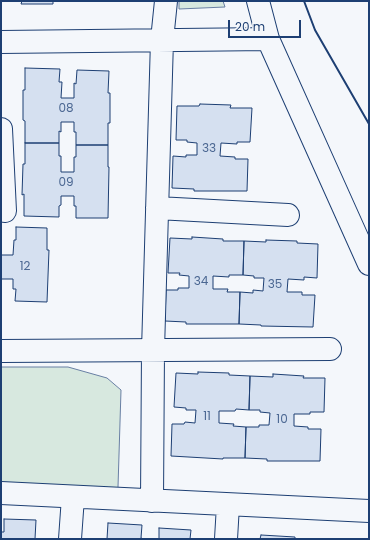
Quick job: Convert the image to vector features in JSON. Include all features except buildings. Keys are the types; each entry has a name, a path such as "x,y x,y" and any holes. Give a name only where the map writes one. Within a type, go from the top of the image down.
{"street":[{"path":"152,501 153,350 162,40 166,1"},
{"path":"258,1 268,39 369,264"},
{"path":"1,42 268,39"},
{"path":"1,129 5,211"},
{"path":"157,208 288,215"},
{"path":"1,351 330,349"},
{"path":"1,493 369,512"},
{"path":"70,539 73,497"},
{"path":"226,539 228,505"}],"shaded area":[{"path":"179,1 223,1 225,7 179,9"},
{"path":"1,367 68,367 107,378 121,390 118,487 116,489 1,488"}],"wall":[{"path":"304,1 315,30 369,124"}]}
